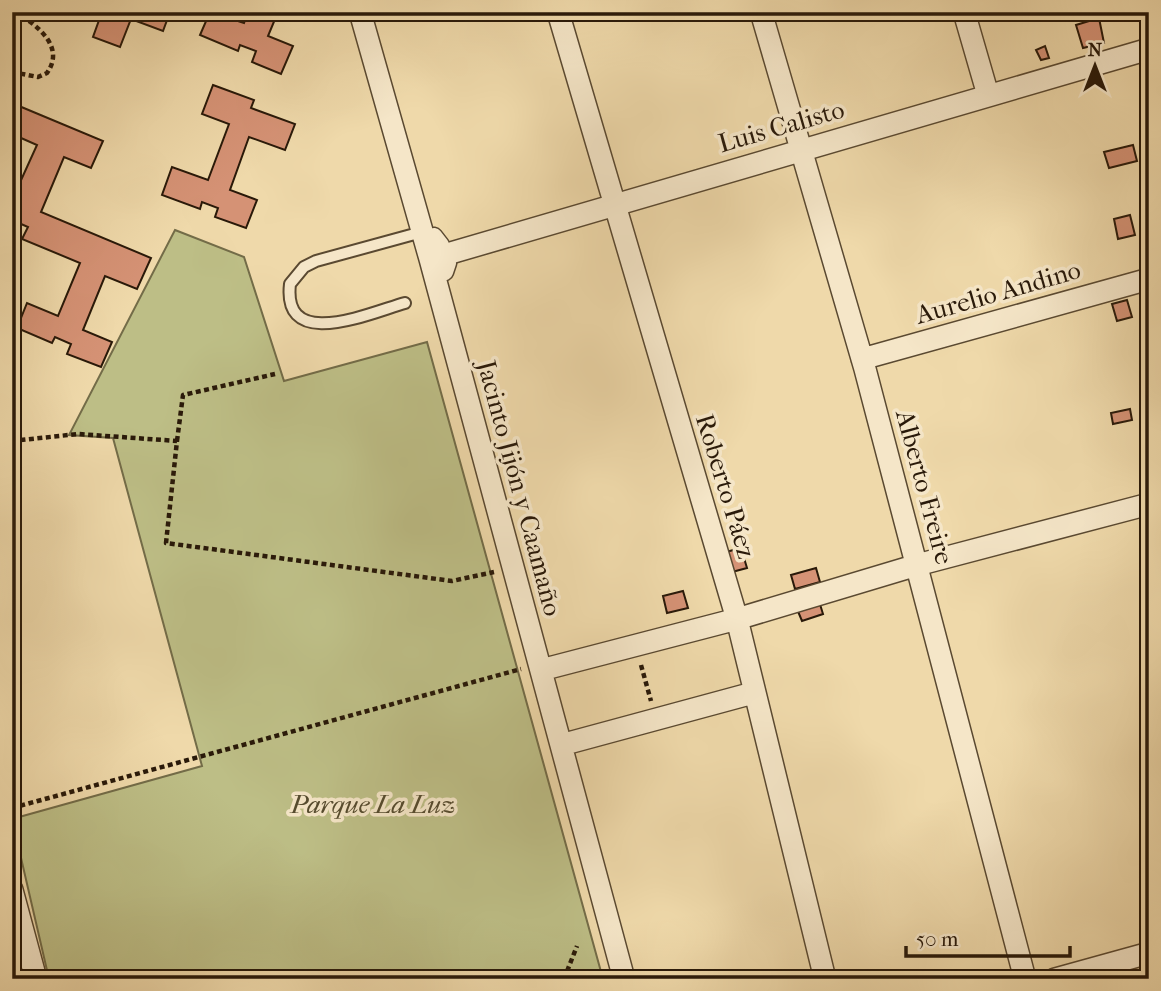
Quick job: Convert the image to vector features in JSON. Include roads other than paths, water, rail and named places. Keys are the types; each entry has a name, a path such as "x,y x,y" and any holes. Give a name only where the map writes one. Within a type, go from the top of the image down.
{"street":[{"name":"Jacinto Jijón y Caamaño","path":"360,12 437,251 533,668 561,746 624,979"},
{"name":"Roberto Páez","path":"558,12 612,204 737,619 825,979"},
{"name":"Alberto Freire","path":"761,12 862,359 1025,979"},
{"path":"964,12 988,95"},
{"name":"Luis Calisto","path":"437,251 612,204 1149,49"},
{"name":"Aurelio Andino","path":"862,359 1149,279"},
{"path":"533,668 737,619 917,565 1149,503"},
{"path":"561,746 753,693"},
{"path":"12,890 36,979"},
{"path":"1055,979 1149,953"}],"lane":[{"path":"405,303 329,325 313,324 299,317 293,309 290,284 304,267 316,261 437,251"}],"park label":[{"name":"Parque La Luz","path":"373,804"}]}
